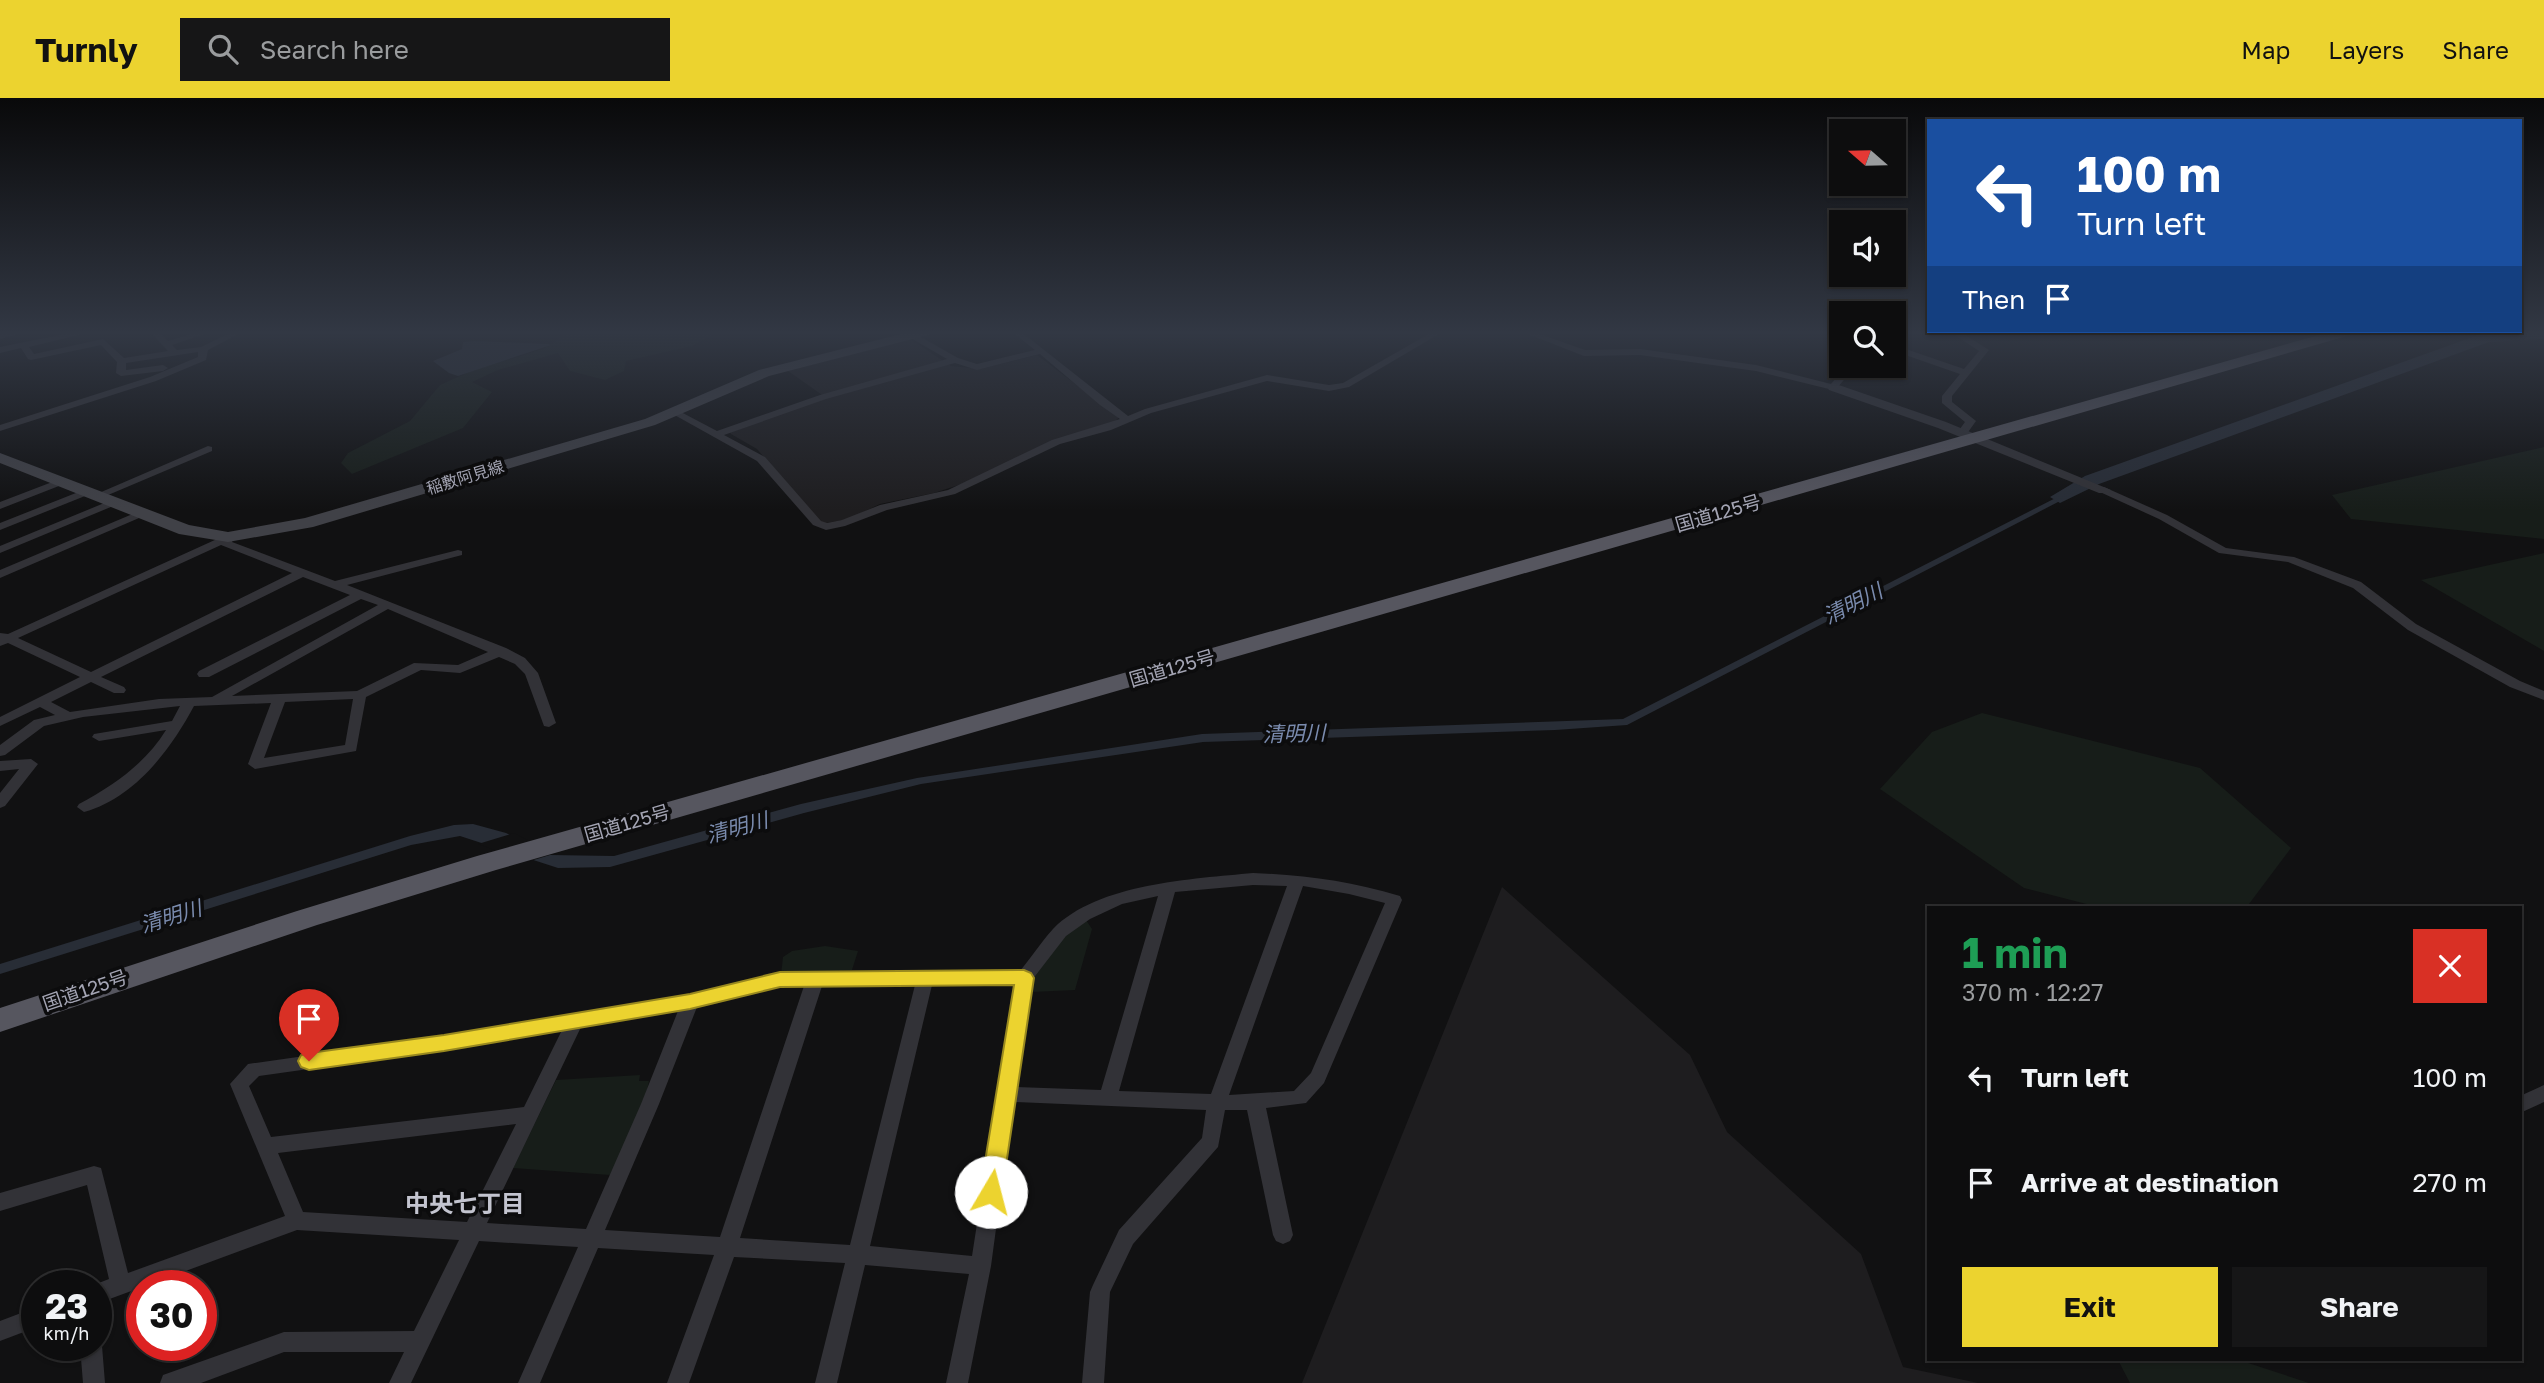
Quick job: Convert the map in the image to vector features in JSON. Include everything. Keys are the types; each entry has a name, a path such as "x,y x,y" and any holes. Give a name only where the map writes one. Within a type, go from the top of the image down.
{"highway":[{"name":"国道125号","path":"1969,436 2121,391"},
{"name":"国道125号","path":"0,1004 299,908 2132,391"},
{"name":"国道125号","path":"0,1020 479,859"}],"main road":[{"name":"稲敷阿見線","path":"0,458 199,534 228,537 288,527 355,510 677,413 725,391"}],"street":[{"path":"0,428 111,391"},
{"path":"718,434 844,391"},
{"path":"1089,391 1126,419"},
{"path":"677,413 761,459 817,523 826,527 845,523 884,507 951,492 1056,442 1222,391"},
{"path":"1844,391 1969,436 2104,490 2163,517 2223,551 2290,559 2357,585 2412,627 2515,684 2544,696"},
{"path":"1951,391 1947,403 1971,421 1969,436"},
{"path":"0,527 208,449"},
{"path":"0,506 60,482"},
{"path":"0,550 114,502"},
{"path":"0,574 142,513"},
{"path":"228,537 226,544 387,605 520,661 531,673 549,723"},
{"path":"3,638 228,537"},
{"path":"333,585 458,553"},
{"path":"0,559 16,567"},
{"path":"0,722 301,573"},
{"path":"204,674 359,595"},
{"path":"213,701 387,605"},
{"path":"3,638 119,690"},
{"path":"0,752 39,723 67,716 159,703 360,695 419,666 460,669 501,651"},
{"path":"279,700 256,764 351,748 360,695"},
{"path":"40,702 67,716"},
{"path":"84,807 120,787 146,766 163,748 188,702"},
{"path":"99,737 177,724"},
{"path":"0,766 31,764 0,803"},
{"path":"957,1383 981,1266 1005,1094 1024,978 1060,932 1084,915 1118,899 1168,888 1253,878 1349,888 1394,900 1318,1078 1299,1098 1217,1102 1005,1094"},
{"path":"1093,1383 1100,1292 1126,1237 1210,1141 1217,1102 1297,881"},
{"path":"1108,1098 1168,888"},
{"path":"827,1383 925,978"},
{"path":"297,1221 239,1084 254,1069 444,1043 690,1002 780,980 1024,978"},
{"path":"678,1383 727,1248 815,980"},
{"path":"529,1383 592,1240 690,1002"},
{"path":"400,1383 576,1021"},
{"path":"2522,1104 2544,1093"},
{"path":"1255,1102 1283,1235"},
{"path":"265,1146 531,1114"},
{"path":"0,1202 94,1174 121,1285"},
{"path":"112,1288 297,1221 860,1255 981,1266"},
{"path":"0,1331 21,1323"},
{"path":"171,1383 284,1342 421,1341"},
{"path":"92,1361 94,1383"}],"shaded area":[{"path":"435,391 492,392 463,428 352,474 341,463 348,453 410,421"},
{"path":"816,391 1085,391 1119,417 1114,423 1084,431 965,483 934,493 880,504 849,519 821,524 757,449 730,431 825,397"},
{"path":"2544,447 2544,539 2351,519 2332,495"},
{"path":"2544,553 2544,651 2421,580"},
{"path":"1982,713 2200,768 2291,848 2248,906 2094,906 2024,888 1880,789 1932,732"},
{"path":"1502,887 1690,1055 1727,1132 1861,1254 1903,1367 1978,1383 1302,1383"},
{"path":"1086,920 1092,929 1075,990 1032,992 1030,978 1065,935"},
{"path":"825,946 858,951 852,970 781,975 783,957 792,951"},
{"path":"640,1075 639,1081 649,1081 644,1104 610,1175 513,1168 556,1080"},
{"path":"2119,1361 2242,1361 2309,1383 2130,1383"}],"water":[{"path":"2081,485 2087,487 1627,725 1555,730 1203,742 921,784 804,813 610,867 558,868 460,836 411,845 0,974 0,964 410,836 454,825 473,824 506,833 550,855 614,856 801,804 917,778 1202,734 1623,719"}],"pier":[{"path":"514,833 551,852 560,852 527,862 478,844"}],"waterway":[{"name":"清明川","path":"2060,497 2092,480 2338,391"}],"district":[{"name":"中央七丁目","path":"465,1204"}],"route":[{"path":"309,1061 444,1043 690,1002 780,980 1024,978 991,1192"}]}
